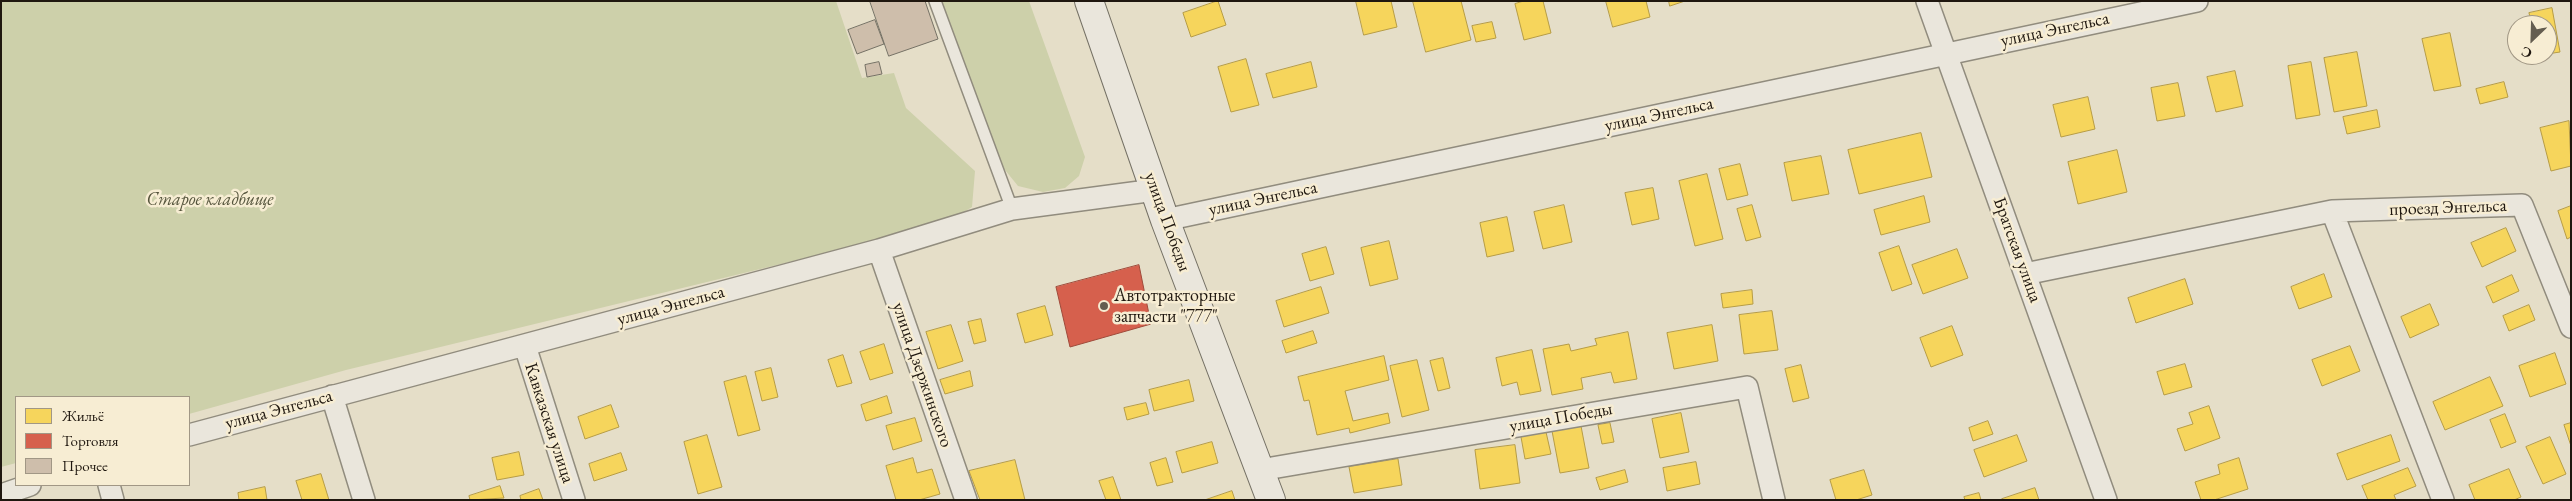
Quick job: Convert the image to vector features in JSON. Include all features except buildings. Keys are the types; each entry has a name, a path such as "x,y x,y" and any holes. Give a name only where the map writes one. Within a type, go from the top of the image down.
{"street":[{"name":"улица Победы","path":"1089,1 1165,220 1271,500"},
{"name":"Братская улица","path":"1927,1 1944,53 2026,274 2106,500"},
{"name":"улица Энгельса","path":"1165,220 1944,53 2152,6 2197,1"},
{"name":"улица Энгельса","path":"190,434 525,346 879,250 1012,209 1155,190"},
{"name":"проезд Энгельса","path":"2026,274 2332,211 2522,205 2571,327"},
{"path":"2332,211 2443,500"},
{"name":"улица Дзержинского","path":"879,250 966,500"},
{"name":"Кавказская улица","path":"525,346 574,500"},
{"name":"улица Победы","path":"1260,470 1747,386 1774,500"},
{"path":"332,396 364,500"},
{"path":"1,495 27,486"},
{"path":"109,486 113,500"}],"lane":[{"path":"936,1 1012,209"}],"green space":[{"name":"Старое кладбище","path":"1,1 836,1 862,78 894,73 906,108 975,171 972,207 945,224 346,370 190,414 190,396 15,396 15,463 1,467"},
{"path":"942,1 1029,1 1085,157 1079,176 1065,188 1043,192 1018,186 1001,165"}],"place":[{"name":"Автотракторные запчасти \"777\"","path":"1104,306"}]}
